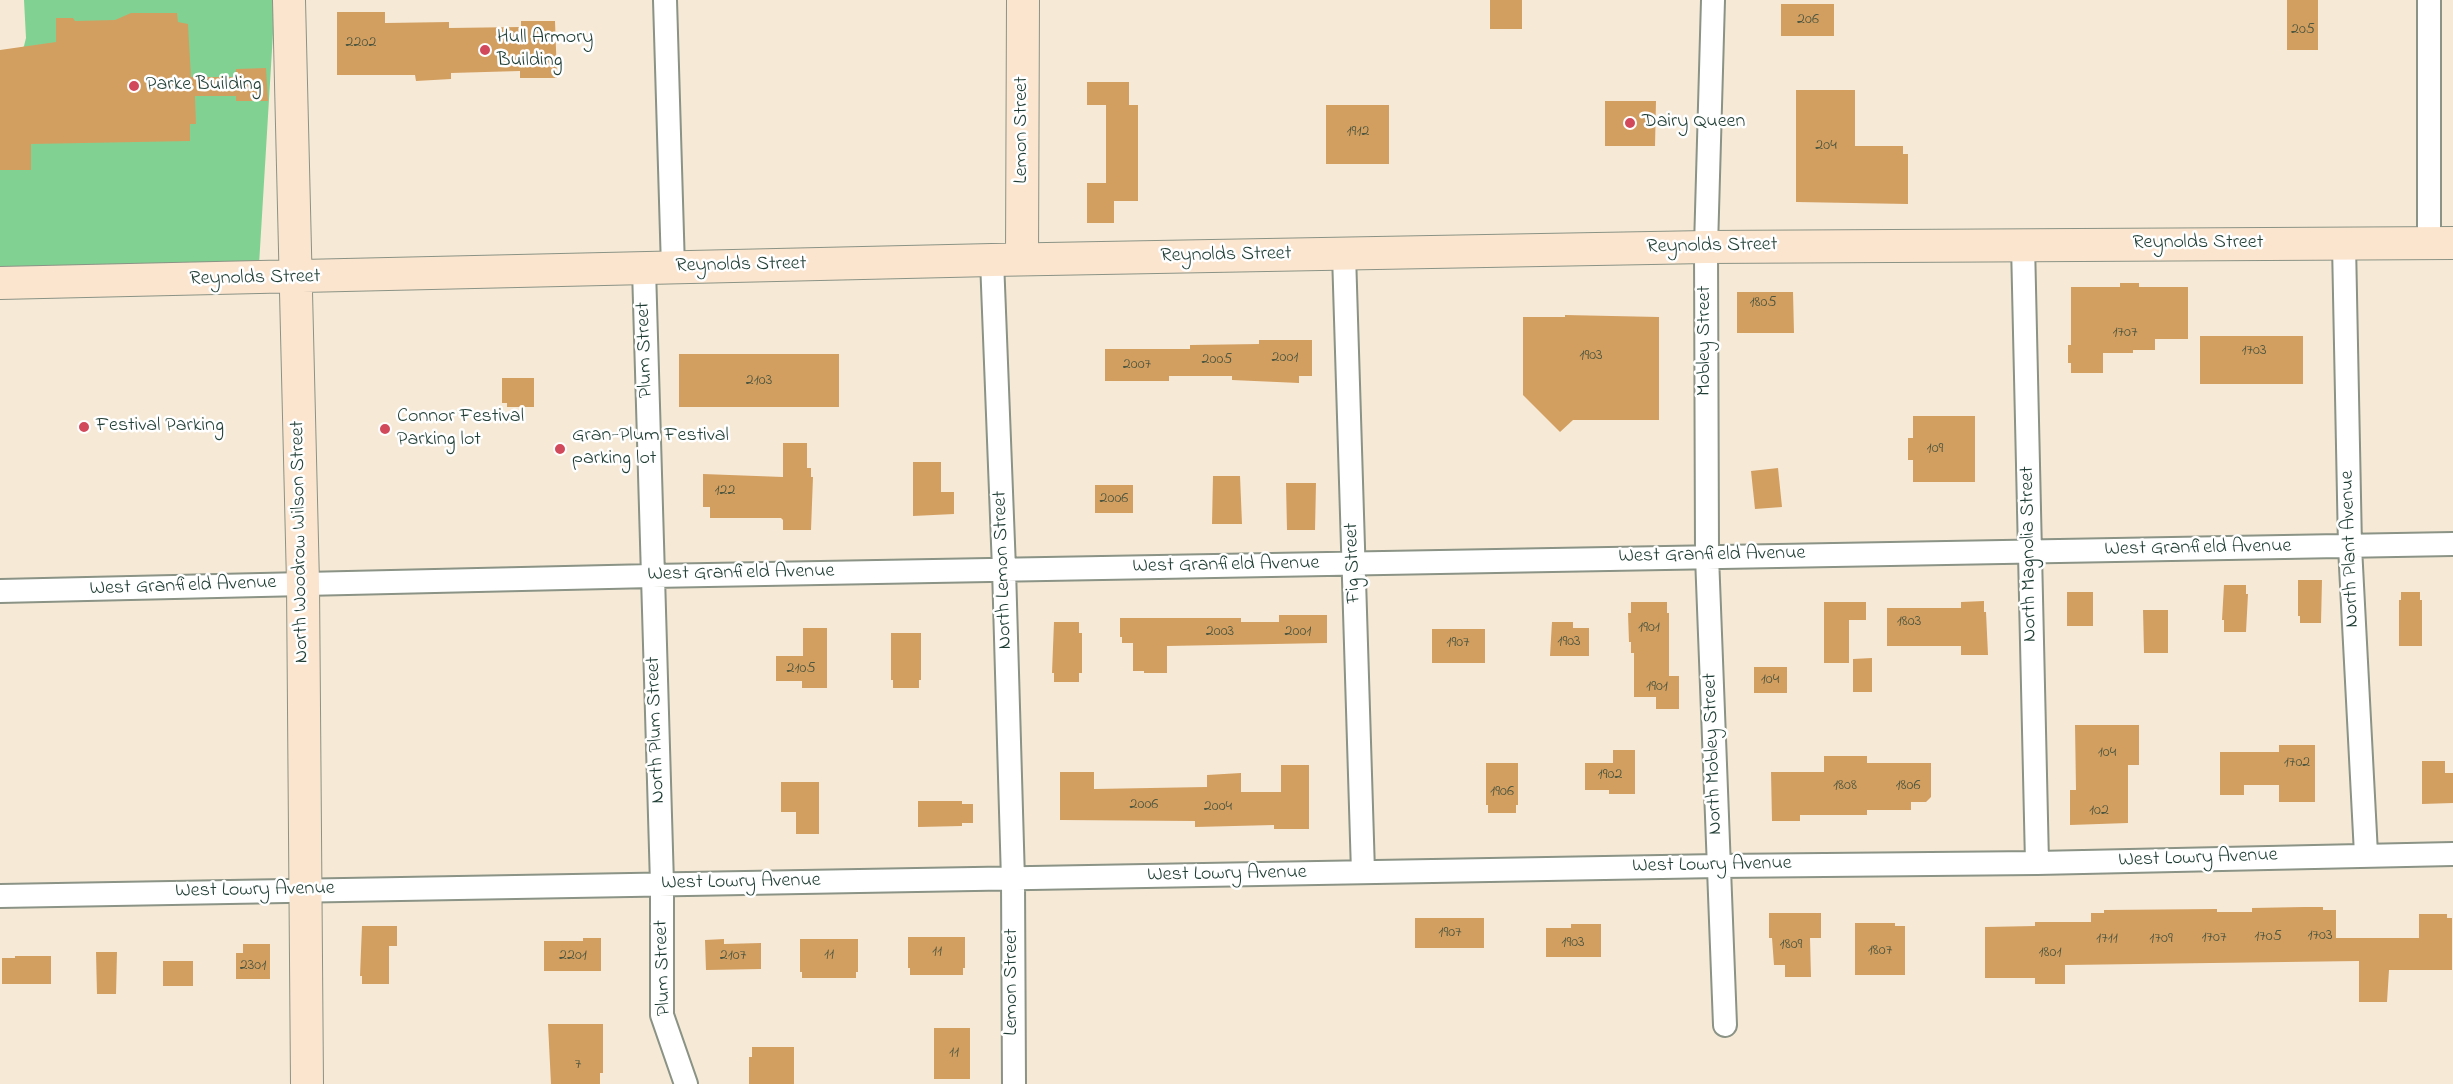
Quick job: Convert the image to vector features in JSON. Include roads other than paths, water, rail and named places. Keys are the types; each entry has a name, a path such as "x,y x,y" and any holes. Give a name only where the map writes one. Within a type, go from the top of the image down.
{"main road":[{"name":"North Woodrow Wilson Street","path":"289,0 303,584 307,1084"},
{"name":"Lemon Street","path":"1007,260 1023,0"},
{"name":"Reynolds Street","path":"0,283 1706,247 2441,243"}],"street":[{"name":"Plum Street","path":"652,576 665,0"},
{"name":"Mobley Street","path":"1707,556 1706,247 1713,0"},
{"path":"2429,0 2441,243"},
{"name":"North Magnolia Street","path":"2023,244 2037,863"},
{"name":"North Plant Avenue","path":"2344,244 2350,547 2366,854"},
{"name":"Fig Street","path":"1344,254 1363,872"},
{"name":"North Lemon Street","path":"1007,260 1004,569 1013,880"},
{"name":"West Granfield Avenue","path":"0,591 1004,569 2453,544"},
{"name":"North Mobley Street","path":"1707,556 1725,1025"},
{"name":"North Plum Street","path":"652,576 662,884"},
{"name":"West Lowry Avenue","path":"0,896 1719,866 2037,863 2366,854 2453,854"},
{"name":"Lemon Street","path":"1013,880 1014,1084"},
{"name":"Plum Street","path":"662,884 662,1015 686,1084"}],"place":[{"name":"Hull Armory Building","path":"485,50"},
{"name":"Parke Building","path":"134,86"},
{"name":"Dairy Queen","path":"1630,123"},
{"name":"Festival Parking","path":"84,427"},
{"name":"Connor Festival Parking lot","path":"385,429"},
{"name":"Gran-Plum Festival parking lot","path":"560,449"}]}
